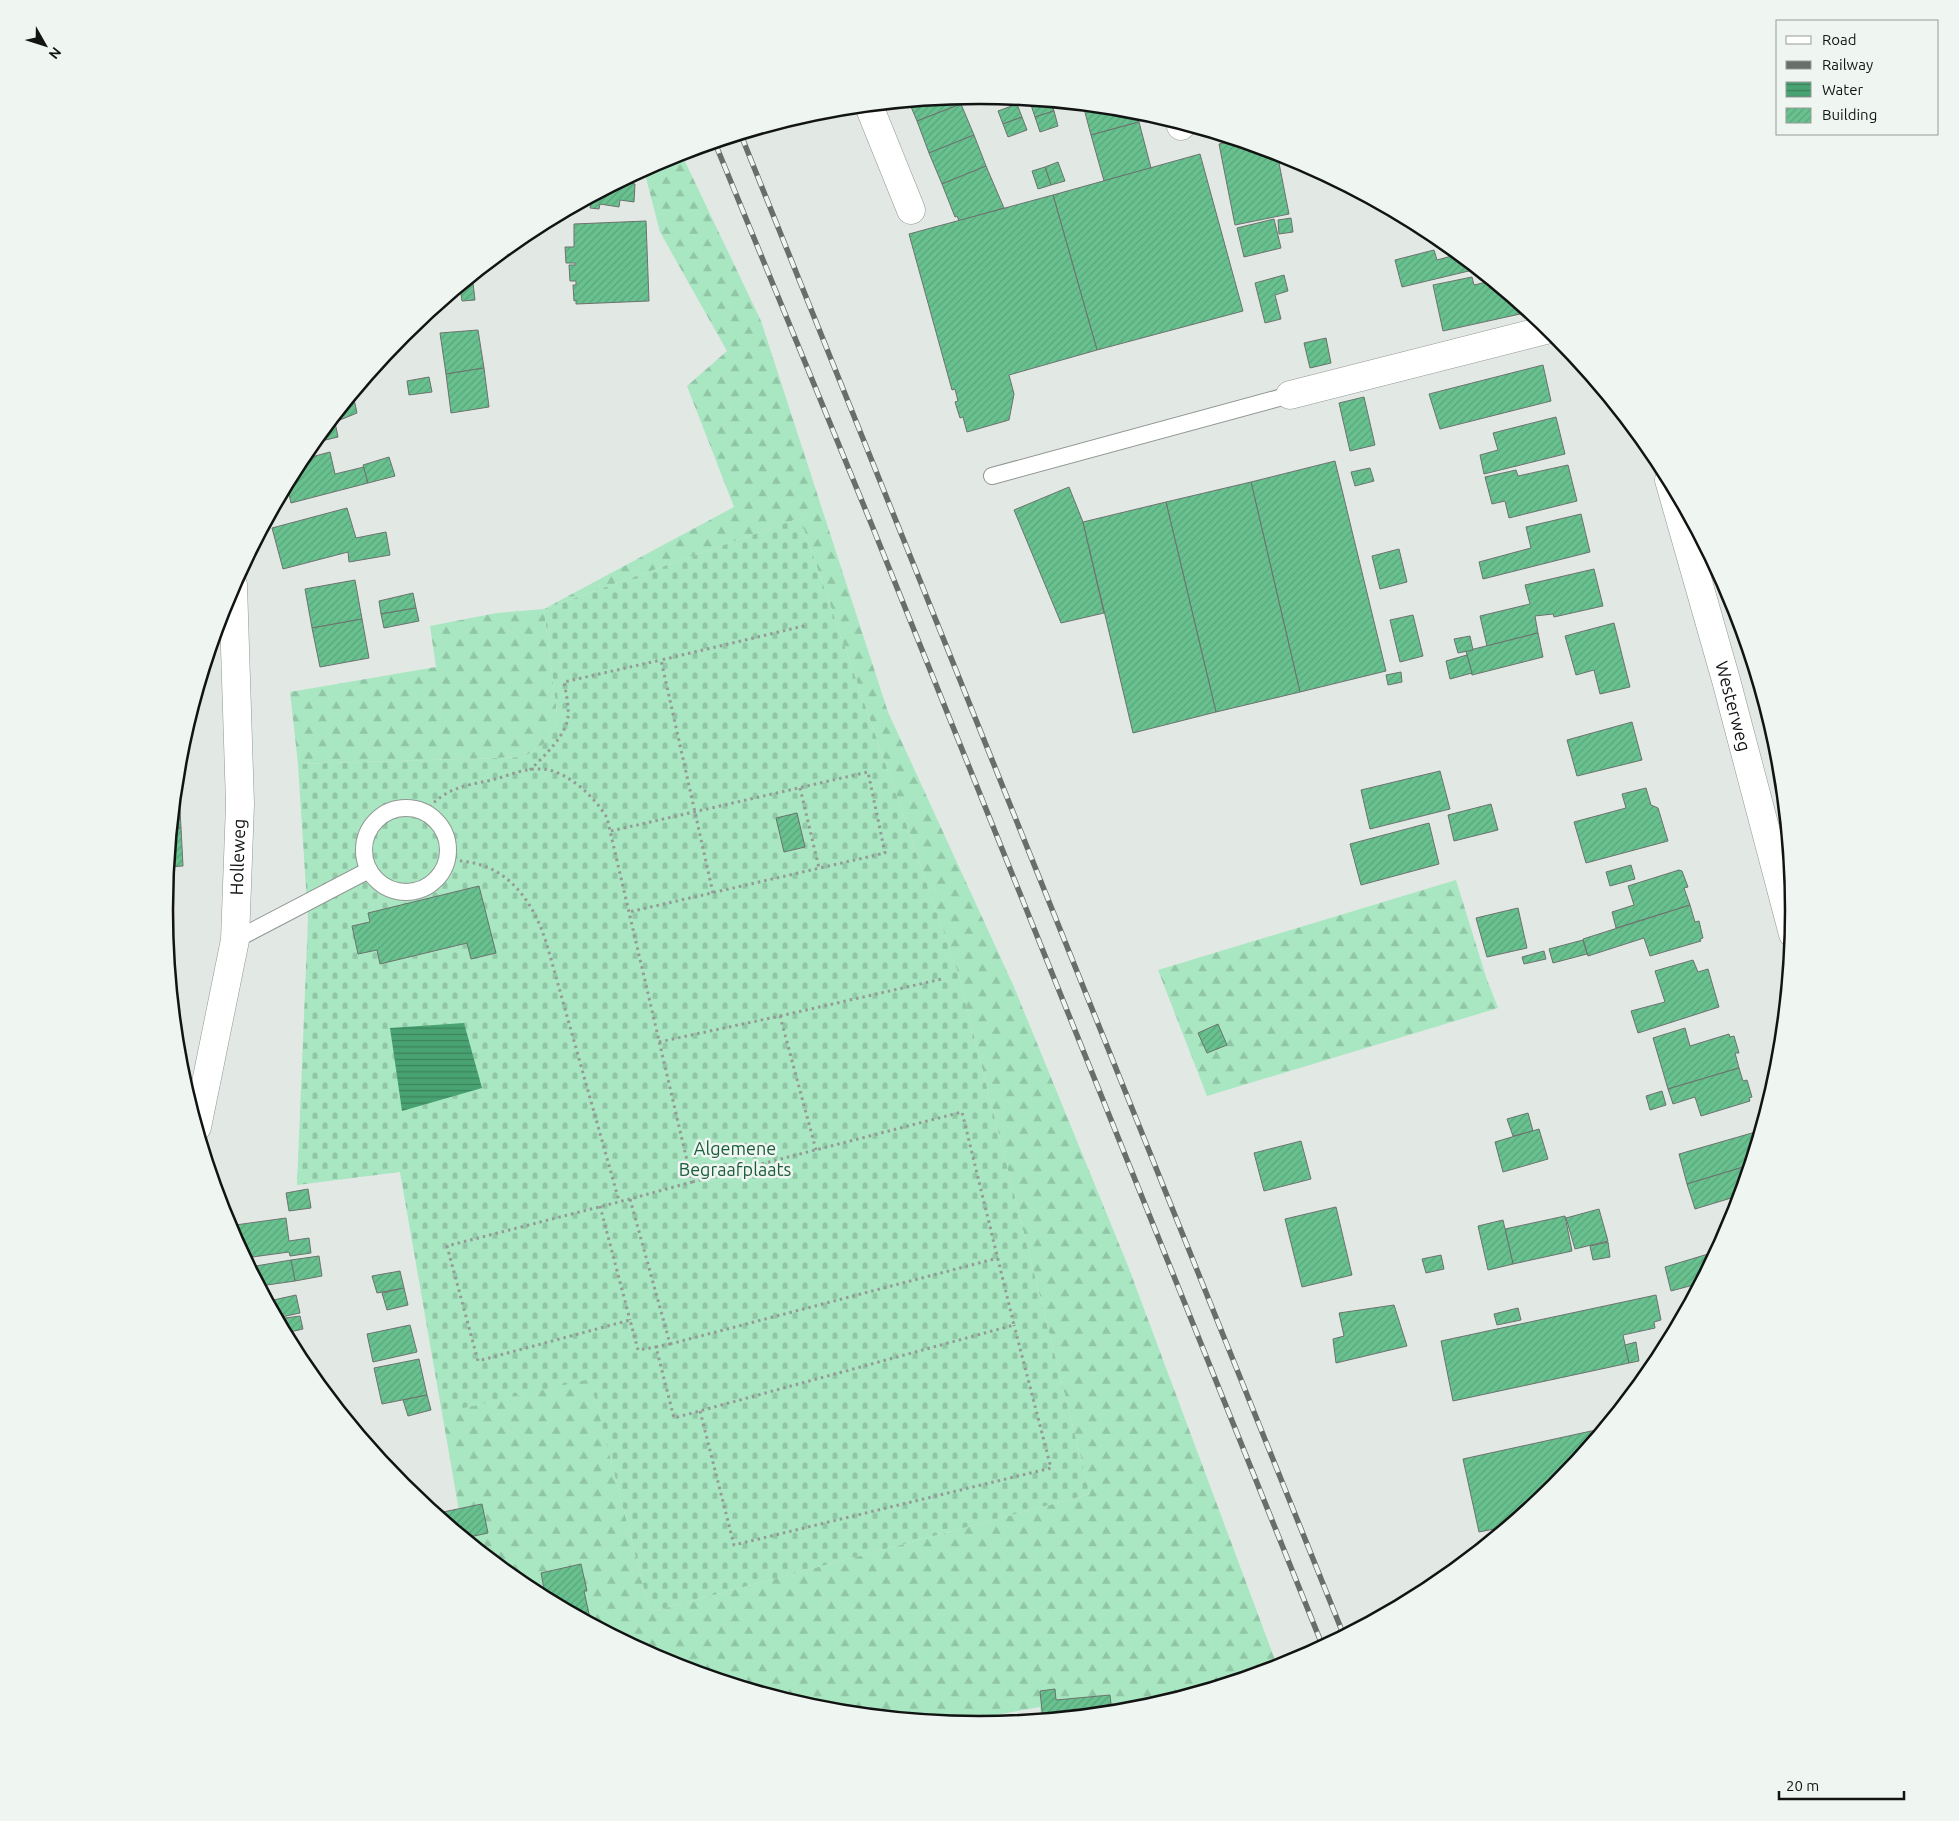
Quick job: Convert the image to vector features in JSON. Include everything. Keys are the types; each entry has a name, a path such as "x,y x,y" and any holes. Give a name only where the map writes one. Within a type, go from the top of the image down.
{"street":[{"path":"872,111 911,210"},
{"path":"1290,395 1541,331"},
{"name":"Westerweg","path":"1677,506 1726,680 1786,907"},
{"name":"Holleweg","path":"199,1116 235,940 240,804 234,603"}],"lane":[{"path":"992,476 1290,395"},
{"path":"400,808 413,809 425,812 436,820 444,831 448,845 447,859 441,873 431,883 419,890 405,892 390,889 378,881 369,870 365,857 365,844 369,831 376,820 400,808"},
{"path":"235,940 369,870"}],"path":[{"path":"530,770 550,750 565,728 568,717 564,682 808,626"},
{"path":"661,660 713,893"},
{"path":"425,812 442,794 460,787 530,770 542,769 569,780 600,807 611,831 692,1182"},
{"path":"611,831 868,772 885,853 629,912"},
{"path":"800,788 818,868"},
{"path":"447,859 478,864 493,869 508,879 535,913 544,932 552,959 619,1201"},
{"path":"659,1042 942,979"},
{"path":"780,1016 816,1150"},
{"path":"630,1320 478,1361 448,1246 962,1112 1051,1468 734,1544 700,1411"},
{"path":"630,1199 670,1344"},
{"path":"600,1206 638,1350 670,1344 998,1258"},
{"path":"656,1347 674,1418 1014,1325"}],"green space":[{"path":"684,160 761,321 888,712 1014,987 1128,1266 1275,1661 1188,1690 1137,1702 1041,1715 1040,1707 986,1717 927,1716 822,1702 771,1690 720,1674 671,1656 623,1634 576,1609 531,1581 488,1551 461,1528 442,1413 590,1378 650,1612 1090,1494 958,973 800,518 544,609 734,507 687,386 727,351 660,232 646,177"},
{"name":"Algemene Begraafplaats","path":"800,518 958,973 1090,1494 650,1612 590,1379 442,1413 400,1172 297,1185 308,919 298,764 524,757 545,743 558,721 544,609"},
{"path":"544,609 558,721 545,743 524,757 298,764 290,692 436,667 430,626 497,613"},
{"path":"1456,880 1486,977 1498,1008 1207,1096 1158,970"}],"water":[{"path":"464,1023 482,1088 402,1111 390,1028"}],"building":[{"path":"960,104 917,121 911,107"},
{"path":"961,104 974,135 929,153 917,121"},
{"path":"1017,105 1022,117 1003,124 998,111"},
{"path":"1031,105 1053,107 1054,111 1035,117"},
{"path":"1054,111 1058,126 1040,132 1035,117"},
{"path":"1085,111 1137,119 1139,122 1091,135"},
{"path":"1022,117 1027,130 1008,137 1003,124"},
{"path":"1139,122 1151,168 1104,181 1091,135"},
{"path":"974,135 986,166 942,184 929,153"},
{"path":"1225,143 1279,162 1289,214 1235,225 1219,144"},
{"path":"1200,154 1243,311 1097,350 1053,195"},
{"path":"1058,162 1065,181 1051,185 1045,167"},
{"path":"986,166 1004,208 959,221 957,216 955,217 942,184"},
{"path":"1045,167 1051,185 1038,189 1032,171"},
{"path":"631,183 635,184 634,202 620,200 619,207 600,204 599,209 590,208 591,204"},
{"path":"1053,195 1097,350 1009,375 1014,394 1009,420 967,432 963,417 960,418 955,402 958,401 955,389 952,390 909,234"},
{"path":"1291,218 1293,232 1279,234 1278,220"},
{"path":"1274,219 1281,248 1244,257 1237,228"},
{"path":"646,221 649,301 576,304 576,300 574,301 573,285 576,285 576,281 570,281 569,265 575,265 575,263 566,263 565,247 574,247 574,224"},
{"path":"1434,250 1437,260 1451,256 1471,270 1402,287 1395,260"},
{"path":"1284,275 1288,291 1275,295 1281,319 1265,323 1255,283"},
{"path":"1472,277 1474,285 1485,282 1521,314 1443,331 1433,285"},
{"path":"473,283 475,300 462,301 461,293"},
{"path":"478,330 484,368 446,374 440,333"},
{"path":"1326,338 1331,363 1310,368 1304,343"},
{"path":"1543,365 1551,401 1440,429 1429,394"},
{"path":"484,368 489,407 451,413 446,374"},
{"path":"429,377 432,392 409,395 407,381"},
{"path":"1364,397 1375,445 1350,451 1339,403"},
{"path":"354,401 357,413 338,421"},
{"path":"1556,417 1565,454 1484,474 1480,455 1498,450 1493,433"},
{"path":"335,424 338,437 324,440"},
{"path":"330,452 335,474 364,467 368,483 291,503 289,494 313,457"},
{"path":"389,457 395,476 368,483 363,465"},
{"path":"1335,461 1386,671 1300,692 1251,482"},
{"path":"1568,465 1577,501 1509,518 1505,501 1492,504 1485,477 1516,470 1518,476"},
{"path":"1370,468 1374,481 1355,486 1351,472"},
{"path":"1251,482 1300,692 1216,712 1166,502"},
{"path":"1069,487 1083,522 1104,613 1061,623 1014,510"},
{"path":"1166,502 1216,712 1133,733 1083,522"},
{"path":"347,508 356,538 386,532 390,555 349,562 348,552 283,569 272,528"},
{"path":"1581,514 1590,552 1483,579 1479,562 1531,548 1526,527"},
{"path":"1399,549 1407,582 1380,589 1372,556"},
{"path":"1594,569 1603,606 1554,617 1553,614 1535,616 1538,633 1487,646 1480,616 1530,604 1525,585"},
{"path":"355,580 362,619 312,628 305,589"},
{"path":"413,593 416,608 381,614 379,601"},
{"path":"416,608 419,621 384,628 381,614"},
{"path":"1413,615 1423,656 1400,662 1390,620"},
{"path":"362,619 369,658 320,667 312,628"},
{"path":"1614,623 1630,687 1600,694 1594,670 1576,675 1565,636"},
{"path":"1538,633 1543,657 1472,675 1466,651"},
{"path":"1470,636 1473,650 1458,653 1454,639"},
{"path":"1467,655 1472,673 1450,679 1446,661"},
{"path":"1401,672 1402,682 1388,685 1386,675"},
{"path":"1632,722 1642,760 1577,776 1567,740"},
{"path":"1440,771 1450,809 1370,829 1361,790"},
{"path":"1646,788 1651,805 1658,808 1668,841 1586,863 1574,822 1626,808 1622,794"},
{"path":"1491,804 1498,830 1454,841 1448,815"},
{"path":"180,806 181,828 177,828"},
{"path":"797,813 805,847 784,852 776,818"},
{"path":"1429,823 1439,864 1361,885 1350,844"},
{"path":"177,828 181,828 183,866 174,867 174,858"},
{"path":"1631,865 1635,879 1610,886 1606,872"},
{"path":"1679,870 1682,871 1688,887 1684,888 1690,905 1616,928 1612,912 1634,905 1628,886"},
{"path":"479,886 496,953 471,959 467,943 380,964 377,950 358,954 352,926 370,922 368,913"},
{"path":"1690,905 1695,922 1699,921 1703,938 1700,939 1701,941 1650,956 1644,938 1588,956 1583,939"},
{"path":"1518,908 1527,948 1487,957 1476,918"},
{"path":"1583,940 1587,954 1553,963 1549,949"},
{"path":"1544,951 1546,959 1524,964 1522,957"},
{"path":"1693,960 1698,972 1708,969 1719,1007 1638,1033 1631,1011 1665,1002 1655,971"},
{"path":"1218,1024 1227,1045 1207,1053 1198,1033"},
{"path":"1685,1028 1690,1046 1729,1034 1730,1037 1734,1036 1739,1053 1735,1053 1739,1068 1668,1089 1653,1038"},
{"path":"1739,1068 1743,1081 1747,1080 1752,1097 1749,1098 1750,1101 1701,1116 1695,1097 1673,1104 1668,1089"},
{"path":"1662,1091 1666,1105 1650,1110 1646,1096"},
{"path":"1528,1113 1533,1131 1513,1136 1507,1119"},
{"path":"1539,1129 1548,1159 1503,1172 1495,1142"},
{"path":"1755,1132 1744,1167 1687,1184 1679,1154"},
{"path":"1301,1141 1311,1179 1264,1191 1254,1153"},
{"path":"1744,1167 1733,1197 1695,1209 1687,1184"},
{"path":"308,1189 311,1208 289,1211 286,1193"},
{"path":"1336,1207 1352,1275 1302,1287 1285,1219"},
{"path":"1599,1209 1608,1241 1575,1249 1566,1218"},
{"path":"1565,1216 1572,1251 1513,1264 1505,1229"},
{"path":"286,1218 289,1241 309,1238 311,1253 290,1256 289,1252 251,1257 237,1225"},
{"path":"1503,1220 1513,1264 1488,1270 1478,1226"},
{"path":"1608,1242 1610,1257 1593,1260 1590,1246"},
{"path":"1709,1254 1693,1285 1671,1291 1665,1267"},
{"path":"1441,1255 1444,1269 1426,1273 1422,1259"},
{"path":"319,1256 322,1276 295,1281 291,1260"},
{"path":"291,1260 295,1281 266,1285 256,1266"},
{"path":"400,1271 404,1288 377,1293 372,1276"},
{"path":"404,1288 408,1305 387,1310 382,1293"},
{"path":"296,1295 300,1313 283,1317 274,1300"},
{"path":"1656,1295 1661,1320 1654,1322 1655,1328 1623,1335 1629,1363 1453,1401 1441,1341"},
{"path":"1394,1305 1407,1346 1336,1363 1333,1339 1344,1336 1339,1313"},
{"path":"1518,1308 1521,1320 1497,1325 1494,1314"},
{"path":"300,1316 303,1329 292,1332 284,1318"},
{"path":"410,1325 417,1352 373,1362 367,1334"},
{"path":"1636,1342 1639,1361 1629,1363 1625,1345"},
{"path":"419,1359 427,1395 382,1404 374,1368"},
{"path":"427,1395 431,1410 408,1416 403,1400"},
{"path":"1596,1430 1550,1481 1498,1528 1479,1532 1463,1459"},
{"path":"482,1504 488,1533 471,1537 443,1512"},
{"path":"581,1564 587,1591 584,1591 590,1616 544,1589 541,1573"},
{"path":"1055,1689 1056,1700 1110,1695 1111,1706 1042,1715 1040,1691"}],"railway":[{"path":"743,140 1342,1631"},
{"path":"717,148 873,528 1321,1641"}]}
